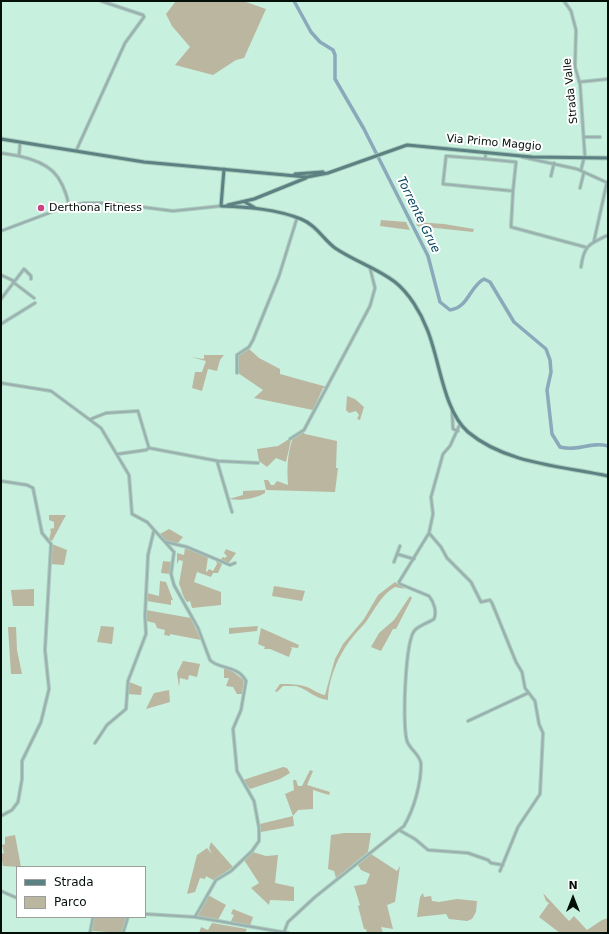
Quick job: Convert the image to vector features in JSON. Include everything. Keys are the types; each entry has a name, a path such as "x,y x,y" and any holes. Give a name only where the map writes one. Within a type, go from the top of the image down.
{"main road":[{"path":"1,139 144,162 293,176 309,176"},
{"name":"Via Primo Maggio","path":"309,176 407,145 521,156 608,158"},
{"path":"221,206 224,169"},
{"path":"275,174 309,176"},
{"path":"293,176 295,179 293,183"},
{"path":"293,183 301,176"},
{"path":"221,206 254,199 309,176"},
{"path":"254,199 253,204 256,209"},
{"path":"244,202 243,206 246,208"},
{"path":"244,202 256,209"},
{"path":"221,206 278,212 310,223 338,250 396,283 411,300 422,318 429,334 452,409 460,423 479,440 521,459 608,476"}],"street":[{"path":"76,152 124,43 144,17 101,1"},
{"name":"Strada Valle","path":"564,1 571,11 576,30 575,67 579,82 584,137 584,158 581,170"},
{"path":"579,82 608,79"},
{"path":"584,137 600,137"},
{"path":"19,156 20,144"},
{"path":"485,159 486,152"},
{"path":"1,153 40,162 58,175 64,187 69,205"},
{"path":"516,155 511,227 586,247"},
{"path":"513,191 443,184 446,156 516,162"},
{"path":"521,156 581,170 607,183 594,241"},
{"path":"548,157 551,162"},
{"path":"551,176 554,163"},
{"path":"580,188 584,172"},
{"path":"1,231 69,205 84,202 112,203 173,211 221,206"},
{"path":"237,374 237,355 248,347 253,340 279,276 297,218"},
{"path":"581,267 586,247 594,241 608,235"},
{"path":"290,439 304,430 370,306 375,288 370,268"},
{"path":"1,299 24,269 31,276 31,279"},
{"path":"1,275 14,282 34,298"},
{"path":"1,324 35,303"},
{"path":"1,383 51,391 91,419 101,428 118,454 129,476 132,514 147,522 174,552 171,574 174,585 198,628 210,660 214,664 232,668 243,676 246,681 241,710 233,729 237,771 252,796 260,836 256,846 231,871 216,880 195,917"},
{"path":"452,409 453,429 458,431"},
{"path":"91,419 106,413 138,411 149,448"},
{"path":"284,932 288,922 315,897 404,826 412,810 421,762 418,755 409,745 406,733 404,696 408,667 407,656 415,630 434,619 435,613 432,600 429,596 400,584 399,582 429,533 433,514 431,497 442,454 450,446 458,431 460,423"},
{"path":"118,454 146,450 149,448 217,461 258,463"},
{"path":"217,461 232,512"},
{"path":"1,480 33,488 42,532 51,544 45,650 49,690 41,722 22,761 22,779 18,802 12,810 1,816"},
{"path":"94,743 107,725 126,708 128,681 146,634 145,611 148,555 154,530"},
{"path":"429,533 441,547 447,558 471,582 481,602 490,600 492,603 516,662 522,672 528,693 535,701 539,724 543,733 540,794 518,827 500,870"},
{"path":"165,542 188,547 230,565 235,562"},
{"path":"394,562 400,546"},
{"path":"397,554 414,559"},
{"path":"468,721 528,693"},
{"path":"399,830 415,839 428,850 468,853 488,860 491,863 502,865"},
{"path":"1,891 16,898"},
{"path":"146,914 195,917 288,933"},
{"path":"90,933 93,918"},
{"path":"123,933 128,918"}],"green space":[{"path":"176,1 243,1 266,9 244,58 236,60 213,75 175,65 190,47 172,26 166,14"},
{"path":"381,220 406,222 410,230 380,226"},
{"path":"416,222 444,224 474,229 473,232 417,226"},
{"path":"248,348 259,358 280,369 280,374 327,387 323,388 313,410 254,398 263,390 238,373 239,356"},
{"path":"204,355 224,355 220,360 217,371 208,369 202,391 192,388 195,372 202,372 206,361 191,357 204,359"},
{"path":"347,396 355,399 364,407 360,420 357,419 359,415 356,411 349,413 346,410"},
{"path":"303,432 305,434 337,441 336,468 338,468 335,492 266,490 264,480 268,480 271,485 274,485 277,481 288,485 288,461 291,444 293,438"},
{"path":"289,439 291,440 286,462 276,458 267,467 259,461 257,449 278,446"},
{"path":"265,490 265,493 252,498 243,500 229,499 243,495 243,491"},
{"path":"49,515 66,515 52,541 49,539 51,532 50,529 54,528 54,522 49,520"},
{"path":"169,529 183,537 177,544 166,541 160,534"},
{"path":"52,544 67,550 64,565 50,564"},
{"path":"185,548 208,557 207,572 209,569 213,571 217,564 216,561 222,564 218,573 213,573 211,577 197,572 194,582 221,592 221,605 192,608 190,601 187,602 185,600 179,584 183,561 179,560 177,564 177,553 184,555"},
{"path":"226,549 236,553 228,564 220,560 227,556 224,553"},
{"path":"163,561 172,562 170,574 161,573"},
{"path":"160,581 166,582 173,600 171,600 171,605 147,601 147,593 159,596"},
{"path":"395,582 405,589 395,587 390,590 347,644 332,675 328,692 328,700 318,697 296,686 283,686 277,692 275,691 280,684 294,684 307,687 325,695 335,659 343,644 364,619 378,595"},
{"path":"274,586 305,591 302,601 272,596"},
{"path":"34,589 34,606 13,606 11,590"},
{"path":"410,596 412,598 396,629 393,629 381,651 371,647 379,633 394,620"},
{"path":"146,610 191,618 201,640 170,634 170,636 164,635 165,630 157,628 155,623 146,621"},
{"path":"101,626 114,627 112,644 97,642"},
{"path":"258,626 257,631 229,634 229,628"},
{"path":"8,627 16,627 17,650 22,674 11,674"},
{"path":"261,628 299,645 298,648 290,647 292,648 289,657 270,649 264,649 265,647 258,644"},
{"path":"183,661 200,664 197,677 189,675 188,680 180,678 179,687 177,673"},
{"path":"224,667 244,680 242,694 237,694 233,687 226,686 229,678 224,678"},
{"path":"129,682 142,687 141,695 128,694"},
{"path":"169,690 170,702 146,709 154,693"},
{"path":"283,767 287,768 290,773 280,779 250,789 243,780"},
{"path":"310,770 313,771 307,785 330,792 329,795 313,790 313,809 298,810 293,816 285,794 294,790 293,780 296,780 298,786 302,786"},
{"path":"293,816 294,826 261,832 260,824"},
{"path":"344,833 371,833 368,852 336,878 334,871 328,869 331,835"},
{"path":"15,835 21,866 3,866 1,854 4,853 2,845 5,844 5,837"},
{"path":"211,842 233,867 213,880 206,876 205,879 200,878 195,892 187,894 197,855 207,848 212,854 209,848"},
{"path":"253,852 266,856 278,855 275,883 294,887 294,901 270,900 269,905 251,888 259,883 244,860"},
{"path":"371,854 397,871 400,866 395,902 387,905 393,929 381,927 383,933 367,933 366,929 364,929 358,906 360,905 354,886 366,884 370,874 361,870 358,865"},
{"path":"423,893 424,897 431,896 432,901 439,902 457,899 477,901 476,912 472,919 467,921 449,919 446,914 417,917 420,897"},
{"path":"543,893 569,921 574,916 587,930 602,920 608,918 608,933 560,933 539,917 549,903 546,901"},
{"path":"208,895 226,905 218,920 198,916"},
{"path":"233,909 253,917 250,926 230,923 234,915 231,914"},
{"path":"94,918 127,918 123,933 92,931"},
{"path":"212,923 247,929 245,933 199,933 201,927 208,930"}],"waterway":[{"name":"Torrente Grue","path":"294,1 311,32 320,42 333,50 335,55 335,79 364,129 428,256 440,302 450,310 456,308 465,301 475,287 484,279 490,282 514,322 546,349 550,360 551,372 547,390 552,434 560,447 573,448 596,445 608,446"}],"place":[{"name":"Derthona Fitness","path":"41,208"}]}
